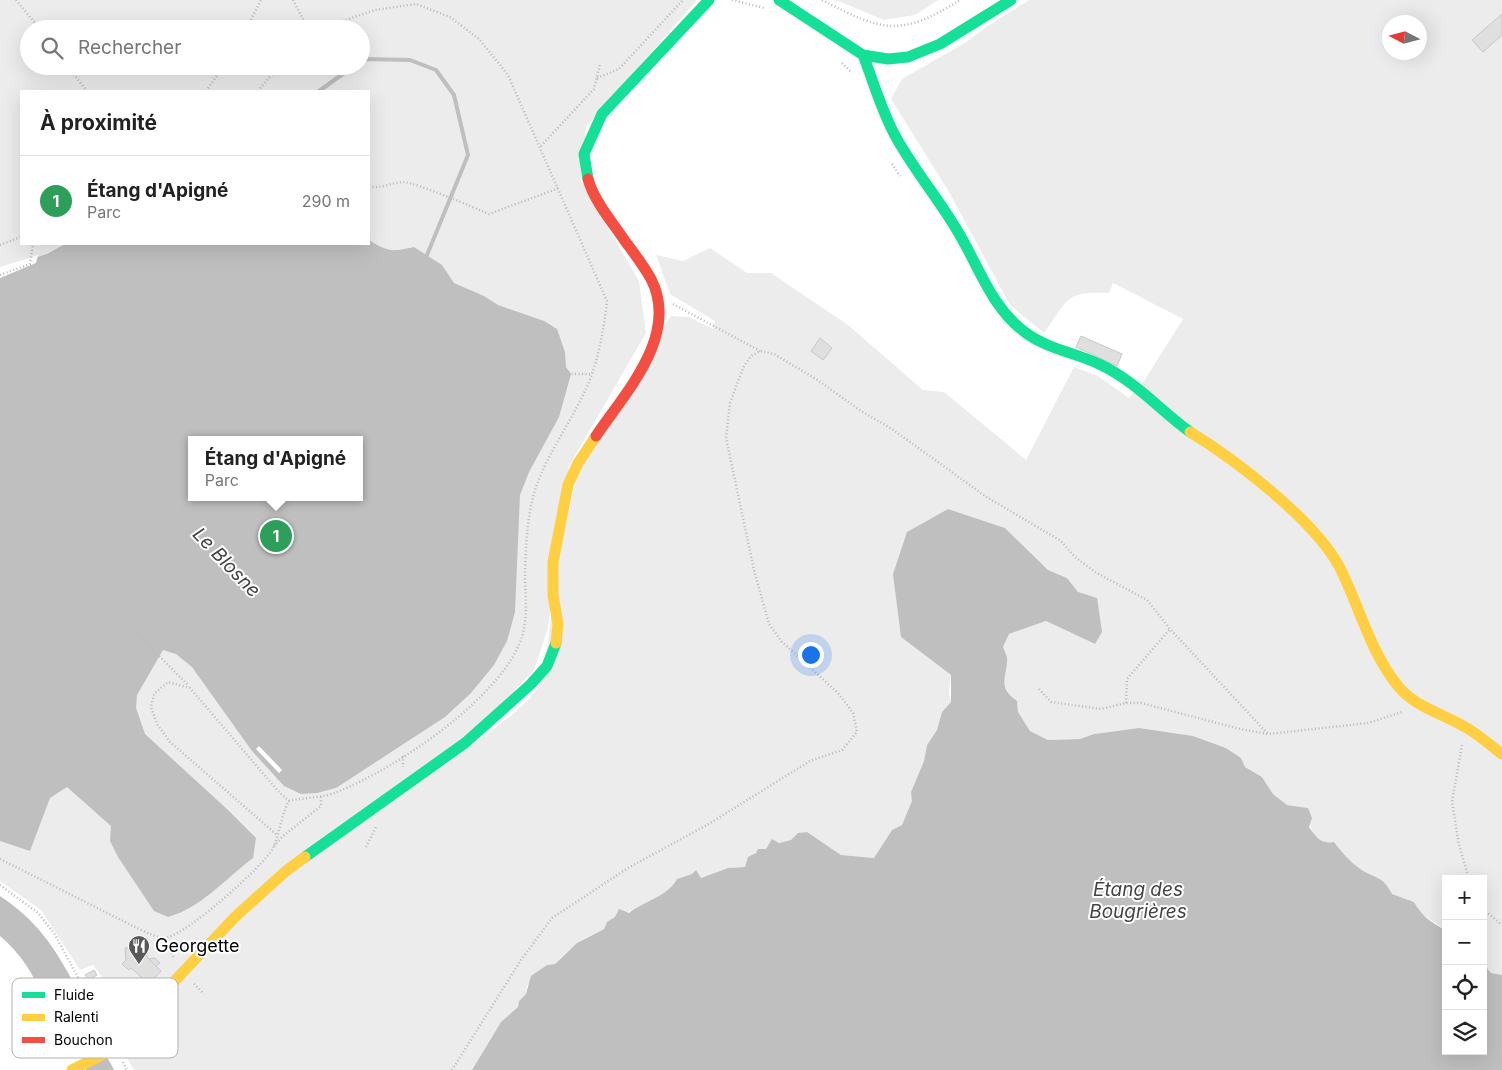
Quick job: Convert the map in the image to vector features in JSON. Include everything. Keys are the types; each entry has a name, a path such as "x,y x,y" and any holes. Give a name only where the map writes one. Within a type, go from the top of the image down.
{"street":[{"path":"177,978 236,916 286,871 465,743 531,684 547,666 556,644 558,624 553,595 553,562 568,485 578,463 646,362 654,343 658,322 657,296 651,279 604,209 590,182 584,154 602,114 709,0"},
{"path":"779,0 863,55 888,60 908,57 940,44 1011,0"},
{"path":"863,55 876,87 882,109 897,139 961,237 989,292 1006,316 1027,334 1046,344 1099,364 1121,376 1189,431 1240,466 1310,527 1338,565 1384,663 1398,686 1420,706 1466,727 1502,754"},
{"path":"72,1070 96,1058"}],"path":[{"path":"16,0 33,20"},
{"path":"251,20 261,0"},
{"path":"293,0 303,20"},
{"path":"423,6 426,0"},
{"path":"597,78 619,69 683,0"},
{"path":"732,0 772,10"},
{"path":"822,0 846,12 887,27 910,26 960,0"},
{"path":"289,801 338,792 373,776 455,720 478,699 513,656 523,634 526,608 525,574 531,506 546,464 592,374 604,328 607,301 508,75 479,38 450,17 416,4 375,10 346,20"},
{"path":"836,59 853,74"},
{"path":"540,147 594,89 600,64"},
{"path":"75,75 86,90"},
{"path":"207,90 218,75"},
{"path":"259,90 271,75"},
{"path":"889,158 903,180"},
{"path":"370,186 374,188 404,182 489,214 559,188"},
{"path":"0,246 20,236"},
{"path":"0,275 30,264 33,245"},
{"path":"657,296 760,351 774,354 816,379 861,411 892,429 985,496 1061,541 1075,558 1095,572 1147,600 1170,629 1268,734"},
{"path":"452,1070 521,960 552,918 628,868 706,826 810,761 842,750 857,732 853,713 838,693 782,642 769,624 754,570 726,438 730,403 743,368 751,356 760,351"},
{"path":"561,374 592,374"},
{"path":"1126,703 1127,679 1170,629"},
{"path":"137,634 190,688 278,791 289,801"},
{"path":"190,688 168,682 154,694 151,707 156,724 170,742 276,834"},
{"path":"1039,689 1051,702 1102,709 1126,703 1141,703 1240,729 1268,734 1368,723 1420,706"},
{"path":"1466,727 1452,802 1459,845 1467,875"},
{"path":"0,859 106,914 162,938 171,936 192,925 260,865 283,836 321,806 321,795"},
{"path":"273,848 276,834 289,801"},
{"path":"0,885 38,914 54,933 78,978"},
{"path":"1487,912 1502,925"}],"shaded area":[{"path":"0,0 697,0 586,127 581,181 639,281 646,333 569,466 548,628 534,670 440,769 512,715 530,698 544,679 556,567 579,468 661,331 671,316 689,317 713,329 715,321 670,294 656,255 683,261 710,248 747,273 771,273 848,325 923,390 944,392 1026,460 1074,367 1098,376 1129,398 1144,381 1183,319 1113,283 1109,293 1083,294 1069,300 1044,333 1010,305 949,192 891,99 902,79 968,41 986,27 1029,0 1502,0 1502,975 1491,973 1487,968 1487,875 1442,875 1442,927 1420,913 1414,902 1392,894 1385,883 1355,865 1334,842 1321,841 1316,838 1309,821 1308,808 1287,805 1273,794 1262,777 1245,767 1241,758 1226,748 1193,736 1139,728 1094,734 1080,739 1048,740 1030,731 1018,712 1017,701 1010,694 1004,682 1006,663 1003,647 1009,634 1046,621 1095,644 1078,592 1067,578 1048,570 1005,528 948,509 907,532 901,637 951,675 949,693 951,702 942,712 937,730 927,745 924,761 911,792 913,801 902,825 892,830 874,858 841,855 807,832 798,833 792,840 779,843 772,840 766,849 756,853 745,867 728,868 701,878 692,874 677,879 664,893 655,899 607,922 604,929 577,944 555,964 547,965 527,986 526,994 519,1001 518,1007 501,1022 472,1070 134,1070 127,1058 178,1058 178,978 103,978 93,965 80,970 41,910 0,881"},
{"path":"836,0 938,0 915,15 884,20"}],"water":[{"name":"Le Blosne","path":"370,241 390,250 414,247 442,265 454,283 484,296 498,305 544,321 557,329 565,352 566,367 571,374 559,417 529,472 520,495 515,612 507,641 494,665 471,693 445,717 336,788 317,793 301,794 284,786 252,751 192,667 176,654 163,650 137,695 136,708 145,734 256,838 253,858 202,900 180,913 168,917 154,911 118,857 110,841 111,826 67,787 50,798 30,851 0,841 0,269 47,254 63,245 370,245"},
{"name":"Étang des Bougrières","path":"948,509 1005,528 1048,570 1067,578 1078,592 1097,598 1102,632 1095,644 1046,621 1009,634 1003,647 1007,660 1005,688 1017,701 1018,712 1030,731 1048,740 1080,739 1094,734 1139,728 1193,736 1226,748 1241,758 1245,767 1262,777 1273,794 1287,805 1308,808 1312,818 1309,827 1319,839 1325,842 1334,842 1355,865 1382,880 1392,894 1414,902 1427,918 1442,928 1442,1055 1487,1055 1487,968 1491,973 1502,975 1502,1070 472,1070 501,1022 518,1007 519,1001 526,994 531,976 547,965 555,964 577,943 604,929 607,922 615,917 619,909 629,913 661,895 677,879 692,874 696,870 701,878 728,868 745,867 748,857 756,853 758,849 766,849 772,839 779,843 791,840 798,833 807,832 841,855 874,858 892,830 902,825 912,801 911,792 924,761 927,745 937,730 942,712 951,702 951,675 901,637 893,574 907,532"},
{"path":"0,896 24,915 43,935 71,978 33,978 26,965 0,936"},
{"path":"85,1058 107,1058 114,1070 86,1070"}],"pier":[{"path":"38,255 36,263 0,278 0,267"},
{"path":"259,746 282,770 279,773 256,749"}],"building":[{"path":"1502,14 1502,35 1483,52 1472,40"},
{"path":"1081,336 1122,354 1117,366 1076,347"},
{"path":"820,338 832,348 823,360 811,351"},
{"name":"Georgette","path":"146,946 147,957 161,971 155,978 142,978 131,968 129,970 122,964 126,960 125,948"},
{"path":"155,958 160,963 156,966 149,959"},
{"path":"94,970 97,975 87,978 85,975"}],"waterway":[{"path":"370,59 410,60 436,70 454,95 468,155 427,255"},
{"path":"320,90 341,75"}],"traffic: fast":[{"path":"588,179 584,154 602,114 709,0"},
{"path":"779,0 863,55 888,59 908,57 940,44 1011,0"},
{"path":"863,55 897,139 954,224 989,289 1005,313 1026,333 1035,338 1053,347 1099,364 1124,378 1190,432"},
{"path":"305,857 465,743 531,684 547,666 556,643"}],"traffic: slow":[{"path":"1190,432 1251,474 1293,510 1327,548 1339,566 1372,643 1388,673 1405,694 1421,705 1470,730 1502,754"},
{"path":"556,643 558,624 553,595 553,562 568,485 578,463 596,436"},
{"path":"177,978 236,916 286,871 305,857"},
{"path":"72,1070 96,1058"}],"traffic: jam":[{"path":"588,179 599,204 651,279 658,300 659,321 654,342 645,362 634,382 596,436"}],"place":[{"name":"Étang d'Apigné","path":"276,536"},
{"name":"Georgette","path":"139,965"}]}
